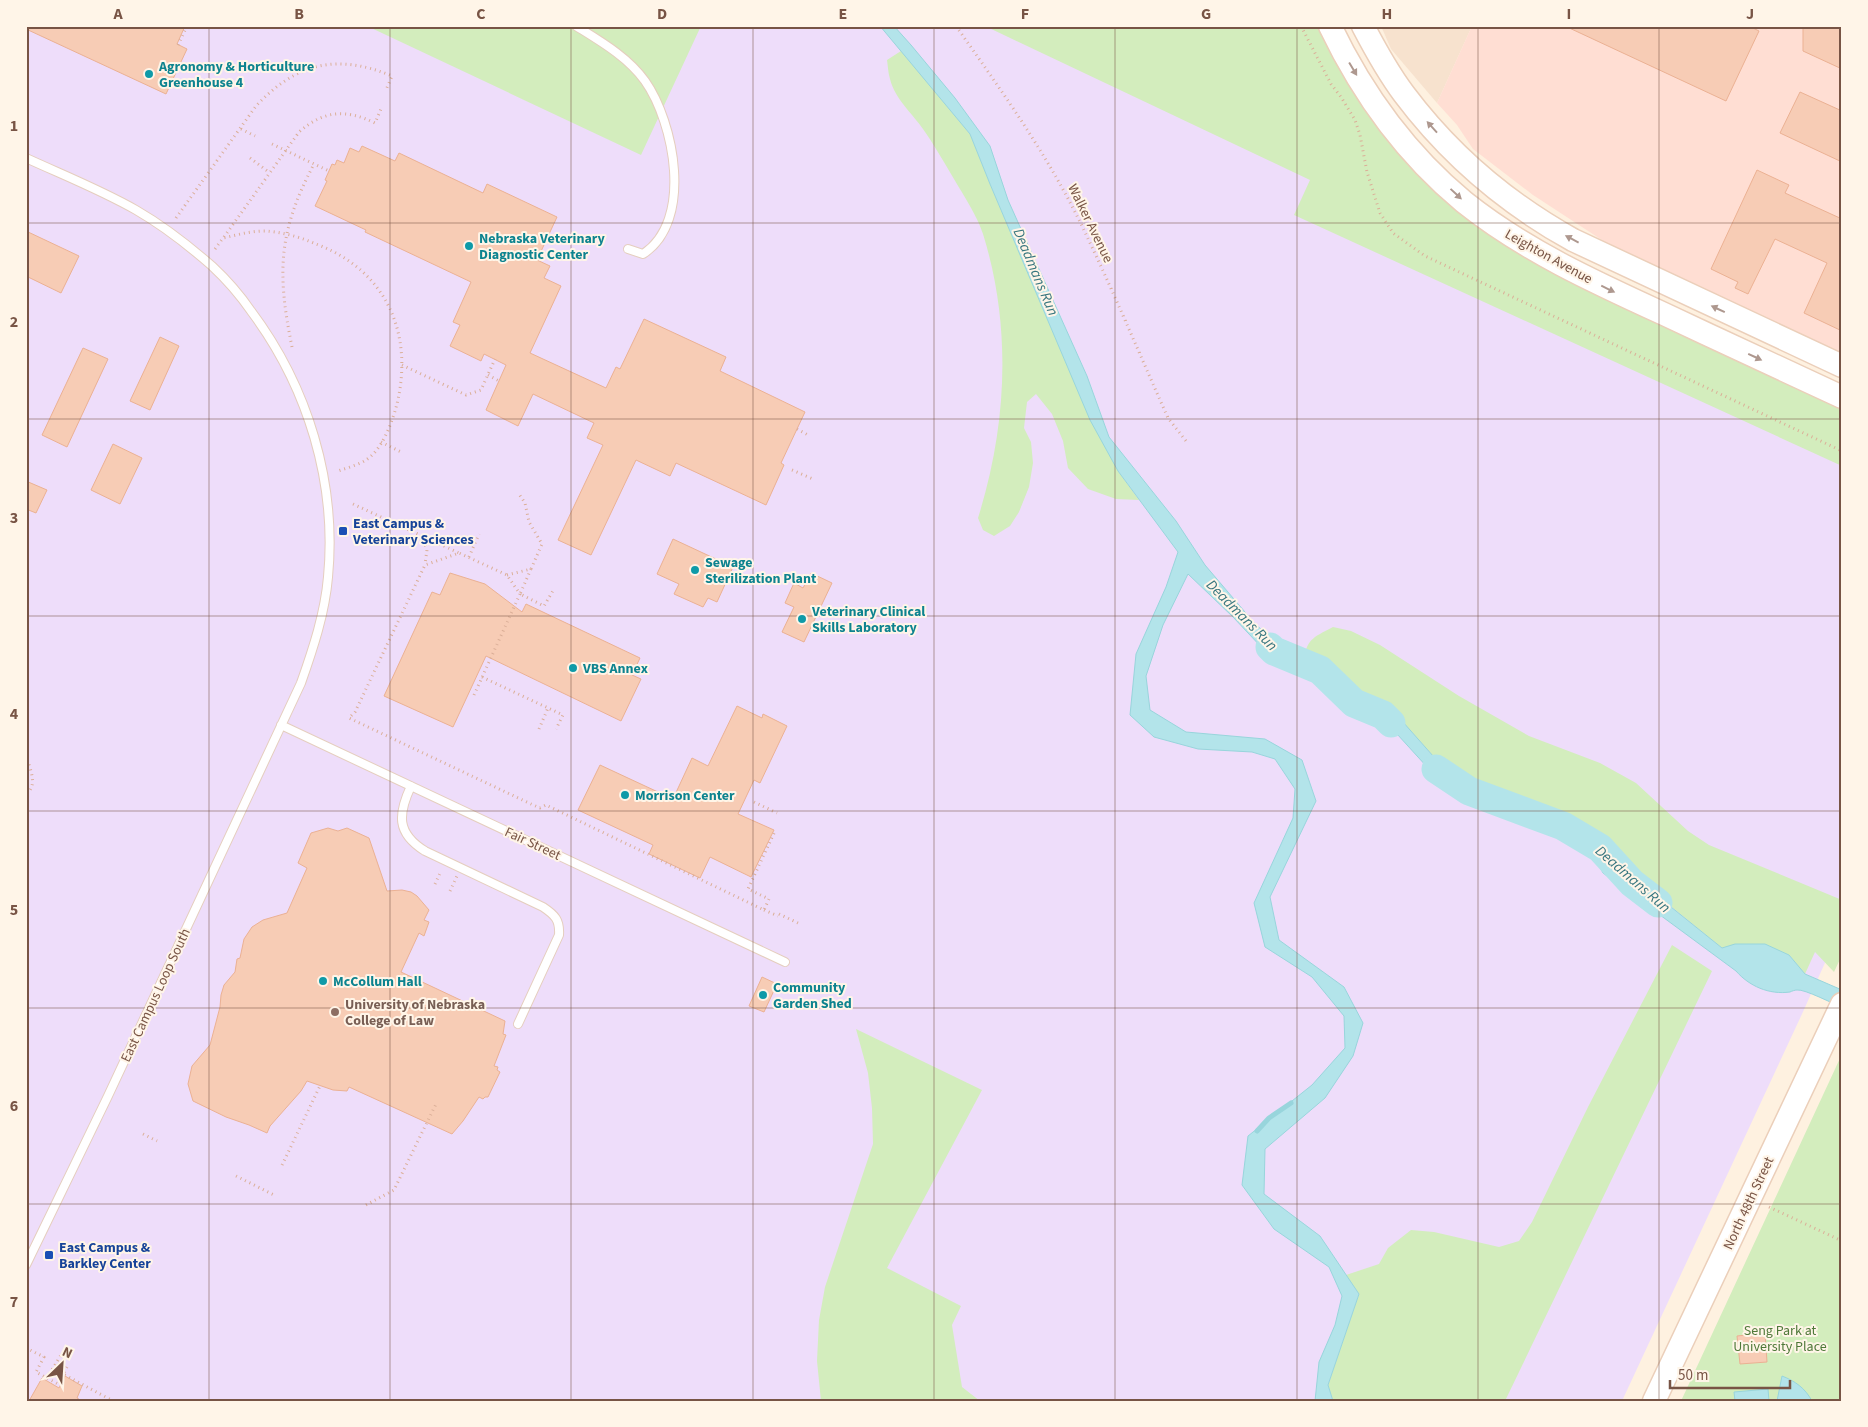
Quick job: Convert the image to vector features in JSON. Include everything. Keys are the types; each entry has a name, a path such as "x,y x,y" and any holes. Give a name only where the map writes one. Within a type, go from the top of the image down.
{"main road":[{"name":"Leighton Avenue","path":"1330,26 1341,49 1378,109 1401,138 1435,176 1463,201 1496,226 1531,249 1608,289 1842,397"},
{"name":"Leighton Avenue","path":"1363,26 1409,100 1460,155 1504,195 1573,240 1842,366"},
{"name":"North 48th Street","path":"1654,1401 1842,1004"}],"lane":[{"path":"576,26 612,50 644,79 663,114 669,137 675,176 673,196 664,228 656,242 643,254 628,249"},
{"name":"East Campus Loop South","path":"26,158 135,210 167,231 213,267 242,299 264,329 300,393 320,456 326,486 329,533 329,571 321,616 312,654 301,683 108,1096 26,1265"},
{"name":"Fair Street","path":"281,725 785,962"},
{"path":"411,786 403,803 402,826 413,843 425,851 542,907 554,914 558,921 559,936 518,1024"}],"path":[{"path":"178,45 187,26"},
{"name":"Walker Avenue","path":"956,26 1019,116 1051,169 1081,224 1168,418 1186,441"},
{"path":"1301,26 1331,84 1355,120 1367,172 1380,213 1393,233 1404,242 1425,256 1842,452"},
{"path":"176,218 256,106 277,86 288,79 312,68 338,64 363,66 392,76 386,90"},
{"path":"215,249 299,132 320,117 332,114 353,114 375,123 381,109"},
{"path":"241,129 255,136"},
{"path":"272,144 329,171"},
{"path":"250,158 270,173"},
{"path":"292,347 283,290 282,269 286,234 296,202 314,164"},
{"path":"223,238 255,231 286,234 332,250 374,282 387,302 396,323 402,347 401,382 396,409 375,452 367,459 338,471"},
{"path":"402,365 466,395 481,390 495,360"},
{"path":"488,375 499,381"},
{"path":"797,429 808,435"},
{"path":"381,442 401,452"},
{"path":"792,470 813,479"},
{"path":"474,695 542,544 529,522 525,503 519,494"},
{"path":"353,504 507,575 520,594 544,606 554,589"},
{"path":"468,557 479,534"},
{"path":"421,535 427,550 425,565 355,712 349,718 540,808 546,805 764,910 798,923"},
{"path":"425,565 459,553"},
{"path":"507,575 531,569"},
{"path":"482,677 563,715 556,729"},
{"path":"539,729 548,708"},
{"path":"26,755 33,784 32,789 26,794"},
{"path":"754,802 777,813"},
{"path":"764,910 769,899 748,889 775,831"},
{"path":"282,1165 320,1086"},
{"path":"366,1205 394,1190 436,1104"},
{"path":"142,1134 157,1141"},
{"path":"236,1176 274,1195"},
{"path":"1769,1207 1842,1241"},
{"path":"26,1348 44,1358 36,1372 58,1384 67,1367"},
{"path":"47,1378 61,1355"},
{"path":"63,1374 113,1401"}],"shaded area":[{"path":"26,26 1281,26 1307,77 1842,462 1842,925 1622,1401 26,1401"},
{"path":"1381,26 1472,26 1437,103 1391,49"},
{"path":"1472,26 1842,26 1842,354 1608,244 1533,195 1473,149 1457,125 1437,103"}],"green space":[{"path":"367,26 701,26 641,155"},
{"path":"985,26 1320,26 1453,202 1842,408 1842,466 1294,215 1310,180"},
{"path":"901,51 970,134 1062,353 1118,471 1139,500 1116,499 1088,489 1068,468 1063,441 1052,414 1036,394 1027,402 1024,428 1031,442 1033,463 1029,487 1019,512 1010,526 994,536 983,530 978,518 988,483 1000,412 1002,340 999,305 983,234 977,220 930,140 892,86 887,60"},
{"path":"1333,627 1351,631 1380,645 1459,696 1529,736 1600,763 1636,783 1688,831 1709,845 1842,900 1842,955 1834,972 1815,952 1805,974 1789,955 1722,948 1641,882 1617,875 1594,835 1449,774 1395,713 1303,662 1306,648 1312,640"},
{"path":"1672,945 1712,971 1505,1401 1333,1401 1328,1385 1359,1294 1346,1275 1379,1264 1388,1248 1411,1230 1434,1232 1499,1247 1519,1241 1532,1222 1588,1107"},
{"path":"856,1029 982,1090 887,1268 961,1306 952,1325 962,1387 980,1401 821,1401 817,1361 819,1320 825,1287 873,1144 872,1108 868,1073"},
{"name":"Seng Park at University Place","path":"1842,1054 1842,1401 1681,1401"}],"water":[{"path":"880,26 894,26 955,98 990,146 1008,200 1087,376 1109,437 1176,521 1205,565 1256,625 1304,663 1395,713 1449,774 1594,835 1617,875 1640,882 1722,948 1735,944 1765,944 1789,955 1805,974 1842,990 1842,1007 1801,990 1782,993 1767,991 1753,985 1603,873 1589,846 1508,806 1438,779 1387,723 1310,674 1264,650 1188,574 1163,625 1146,676 1150,710 1186,732 1265,739 1302,760 1316,801 1270,897 1279,940 1344,987 1363,1023 1353,1056 1325,1098 1265,1149 1264,1194 1320,1236 1359,1294 1328,1385 1333,1401 1315,1401 1319,1362 1335,1325 1342,1296 1329,1267 1274,1229 1242,1185 1248,1136 1312,1085 1345,1048 1344,1016 1312,977 1265,947 1254,903 1293,818 1295,789 1275,759 1252,752 1198,749 1154,737 1130,715 1136,654 1166,587 1178,552 1118,471 1090,420 970,134"},
{"path":"1782,1376 1799,1385 1812,1401 1777,1401"},
{"path":"1768,1389 1769,1401 1735,1401 1734,1392"}],"building":[{"name":"Agronomy & Horticulture Greenhouse 4","path":"26,26 185,26 177,44 187,49 166,94 26,29"},
{"path":"1565,26 1749,26 1759,31 1726,101"},
{"path":"1803,26 1842,26 1842,69 1803,51"},
{"path":"1800,92 1842,111 1842,162 1780,133"},
{"path":"362,146 395,161 399,153 483,193 487,184 557,217 537,260 550,266 544,278 561,286 530,353 606,388 616,367 620,369 644,319 726,357 720,371 805,412 781,463 784,465 766,505 676,463 670,476 636,460 591,555 558,540 603,445 587,438 594,423 533,394 518,426 486,410 506,365 484,354 481,361 450,346 460,325 453,322 471,282 315,206 327,181 325,180 332,164 335,165 337,160 344,163 350,148 359,152"},
{"path":"1757,170 1789,185 1785,193 1842,219 1842,331 1804,313 1827,263 1775,239 1748,294 1735,288 1738,282 1711,269"},
{"path":"26,231 79,256 61,293 26,276"},
{"path":"160,337 179,346 150,410 130,401"},
{"path":"83,348 108,359 67,447 42,435"},
{"path":"113,444 142,458 120,504 91,490"},
{"path":"26,481 47,490 36,513 26,509"},
{"name":"Sewage Sterilization Plant","path":"673,539 733,567 717,602 708,598 703,607 674,594 679,584 657,574"},
{"path":"450,573 485,584 522,612 526,604 640,658 632,675 641,679 621,721 486,656 453,727 384,696 432,592 440,595"},
{"name":"Veterinary Clinical Skills Laboratory","path":"811,573 832,583 804,642 782,632 794,607 785,603 794,583 803,588"},
{"name":"Morrison Center","path":"737,706 762,718 763,714 787,726 760,783 754,780 738,814 774,830 751,877 710,857 700,878 649,854 653,845 578,810 600,765 673,799 692,758 708,766"},
{"name":"McCollum Hall","path":"328,828 338,831 347,828 369,838 387,891 402,890 411,892 429,910 424,920 429,922 424,936 419,933 401,972 505,1021 503,1034 506,1035 494,1066 498,1067 497,1070 500,1072 488,1097 483,1099 479,1097 452,1134 349,1087 347,1091 333,1090 307,1081 301,1091 270,1126 267,1133 226,1117 193,1101 188,1084 192,1066 210,1045 224,985 235,972 244,939 252,927 263,920 287,913 307,868 298,863 311,833"},
{"name":"Community Garden Shed","path":"762,977 777,984 764,1012 749,1006"},
{"path":"1765,1333 1767,1362 1740,1364 1737,1336"},
{"path":"65,1376 82,1386 77,1398 82,1401 29,1401 42,1378 59,1388"}],"waterway":[{"name":"Deadmans Run","path":"1270,647 1274,651 1320,670 1354,703 1383,715 1391,723"},
{"name":"Deadmans Run","path":"1436,769 1469,791 1563,826 1600,848 1632,883 1658,903"},
{"path":"1257,1131 1269,1118 1291,1103"}],"place":[{"name":"Agronomy & Horticulture Greenhouse 4","path":"149,74"},
{"name":"Nebraska Veterinary Diagnostic Center","path":"469,246"},
{"name":"East Campus & Veterinary Sciences","path":"343,531"},
{"name":"Sewage Sterilization Plant","path":"695,570"},
{"name":"Veterinary Clinical Skills Laboratory","path":"802,619"},
{"name":"VBS Annex","path":"573,668"},
{"name":"Morrison Center","path":"625,795"},
{"name":"McCollum Hall","path":"323,981"},
{"name":"Community Garden Shed","path":"763,995"},
{"name":"University of Nebraska College of Law","path":"335,1012"},
{"name":"East Campus & Barkley Center","path":"49,1255"}]}
